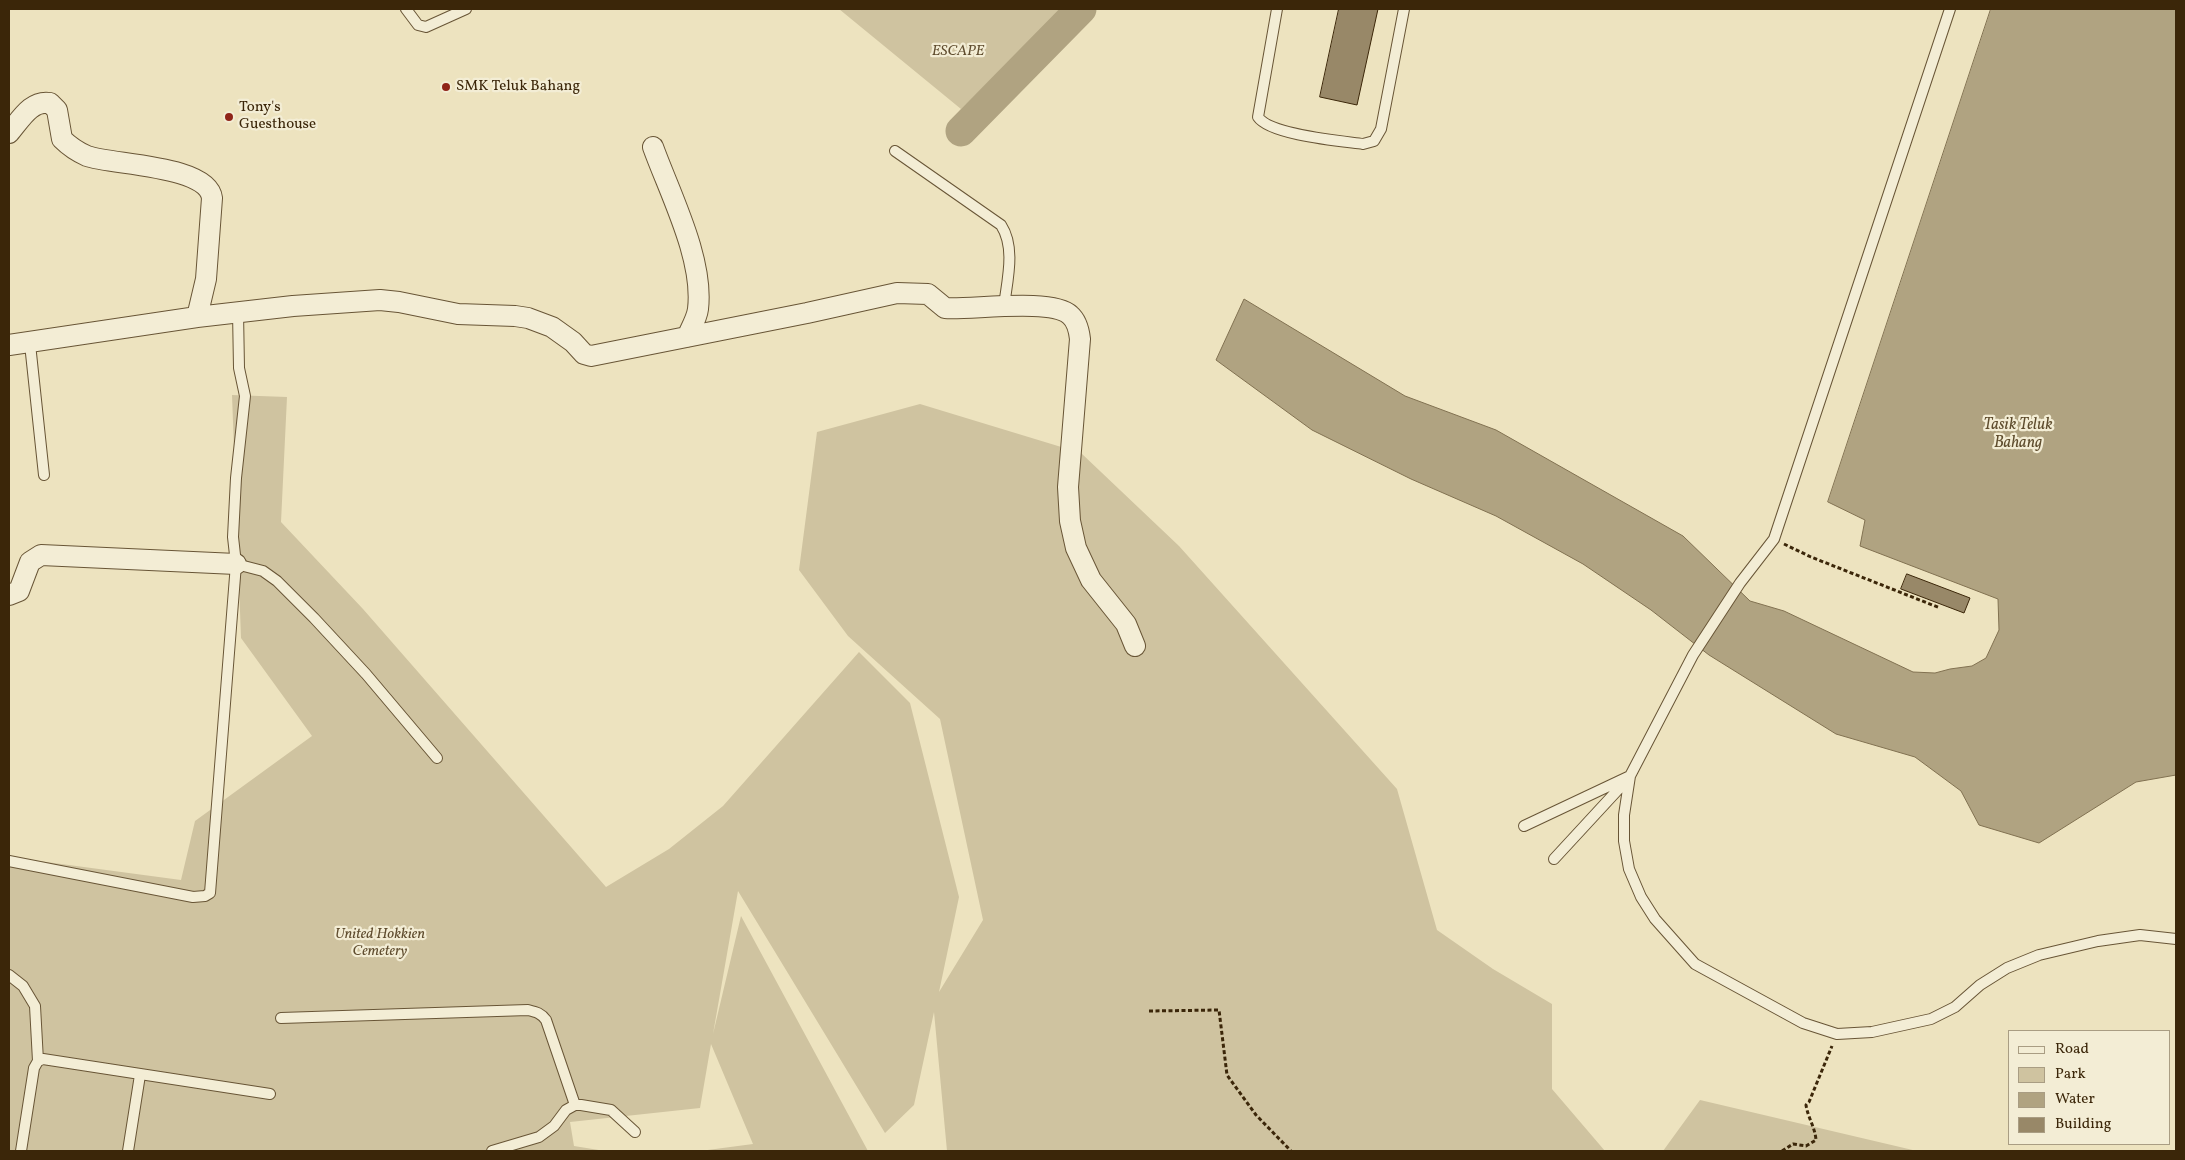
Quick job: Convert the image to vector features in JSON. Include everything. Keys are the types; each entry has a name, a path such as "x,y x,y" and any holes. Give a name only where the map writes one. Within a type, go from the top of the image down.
{"street":[{"path":"9,133 32,106 40,102 50,103 57,110 62,139 78,152 100,160 168,170 182,174 209,191 212,198 206,279 197,317"},
{"path":"653,147 694,255 699,283 698,310 687,337"},
{"path":"9,345 30,344 238,312 380,300 400,302 458,314 515,316 539,321 552,327 573,342 584,354 591,356 897,293 928,294 945,308 1004,306 1061,310 1070,314 1079,330 1080,339 1068,486 1070,521 1076,548 1091,580 1126,624 1135,646"},
{"path":"9,595 19,591 30,562 40,555 236,564"}],"lane":[{"path":"406,9 418,25 426,27 466,9"},
{"path":"1277,9 1258,117 1266,125 1281,130 1363,144 1374,141 1381,129 1404,9"},
{"path":"1554,858 1630,776 1693,655 1740,583 1774,539 1950,9"},
{"path":"895,151 1000,225 1005,231 1009,246 1009,256 1004,306"},
{"path":"9,861 192,897 205,896 210,893 236,564 233,537 235,498 245,400 239,368 238,312"},
{"path":"30,344 44,475"},
{"path":"236,564 263,571 276,581 314,618 366,674 437,758"},
{"path":"1524,826 1630,776"},
{"path":"1630,776 1624,814 1624,841 1629,869 1641,897 1655,920 1695,964 1803,1023 1837,1034 1872,1032 1931,1019 1955,1007 1980,985 2007,968 2038,955 2098,941 2140,935 2176,939"},
{"path":"9,975 23,986 35,1006 38,1061 34,1068 21,1151"},
{"path":"280,1018 528,1010 537,1012 542,1014 546,1020 575,1105"},
{"path":"38,1061 43,1060 270,1094"},
{"path":"128,1151 140,1074"},
{"path":"492,1151 539,1137 554,1126 566,1110 575,1105 611,1110 635,1132"}],"path":[{"path":"1774,539 1811,557 1940,608"},
{"path":"1149,1011 1220,1010 1228,1075 1256,1115 1291,1151"},
{"path":"1782,1151 1793,1144 1806,1146 1816,1140 1816,1130 1808,1118 1806,1105 1809,1102 1837,1034"}],"green space":[{"name":"ESCAPE","path":"839,9 1063,9 961,109"},
{"name":"United Hokkien Cemetery","path":"232,395 287,397 281,522 363,609 606,887 669,849 723,806 859,652 910,703 959,897 939,992 983,920 940,719 848,636 799,570 817,432 920,404 1081,453 1179,546 1397,789 1437,930 1493,969 1552,1004 1552,1089 1605,1151 947,1151 934,1012 914,1105 885,1133 738,891 713,1034 741,916 868,1151 700,1151 753,1144 711,1044 700,1108 570,1122 574,1146 605,1151 9,1151 9,857 181,880 195,821 312,736 241,638"},
{"path":"1700,1100 1917,1151 1663,1151"}],"water":[{"name":"Tasik Teluk Bahang","path":"1991,9 2176,9 2176,775 2136,782 2039,843 1979,825 1961,791 1915,757 1836,734 1709,655 1651,610 1583,564 1496,516 1411,479 1312,430 1216,360 1244,299 1405,396 1496,430 1683,536 1750,601 1784,611 1913,672 1935,673 1972,666 1986,658 1999,630 1998,599 1860,546 1865,520 1828,502"}],"building":[{"path":"1339,9 1378,9 1357,105 1320,97"},
{"path":"1907,574 1970,598 1964,613 1901,589"}],"waterway":[{"path":"961,131 1081,9"}],"place":[{"name":"SMK Teluk Bahang","path":"446,87"},
{"name":"Tony's Guesthouse","path":"229,117"}]}
